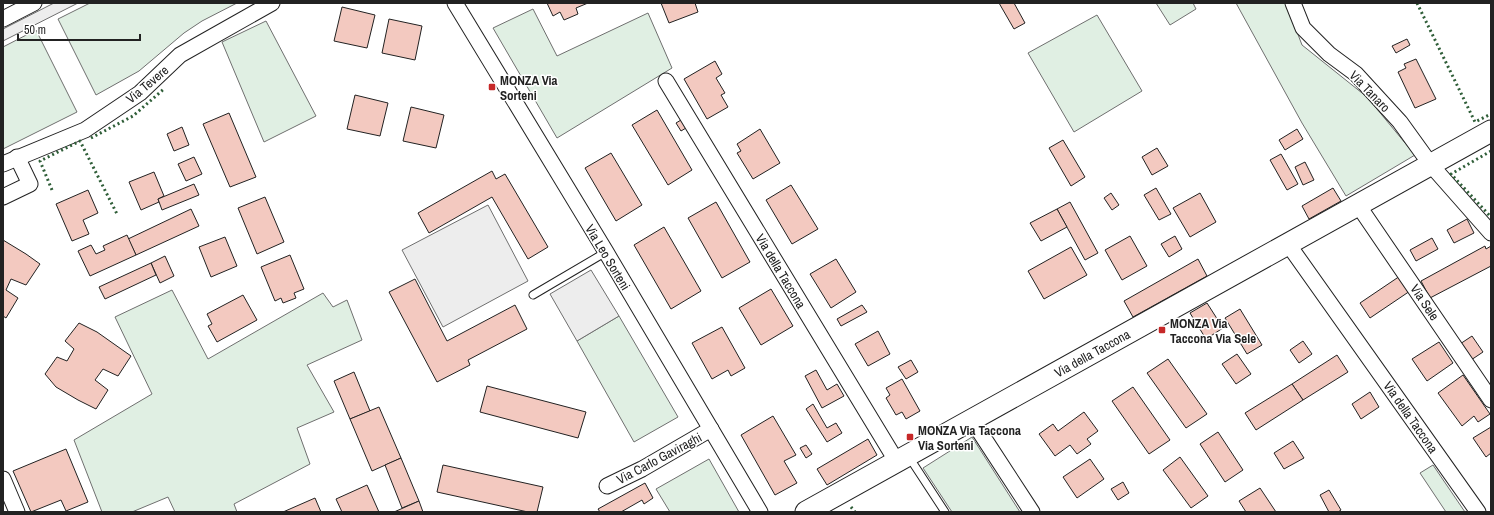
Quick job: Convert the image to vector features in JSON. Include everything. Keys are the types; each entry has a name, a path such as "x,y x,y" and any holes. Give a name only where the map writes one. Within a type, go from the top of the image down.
{"main road":[{"name":"Via della Taccona","path":"806,512 1491,131"}],"street":[{"path":"3,19 34,3"},
{"name":"Via Tevere","path":"3,164 85,130 140,93 180,55 272,3"},
{"name":"Via Leo Sorteni","path":"455,3 606,252 760,512"},
{"name":"Via Tanaro","path":"1293,3 1303,28 1329,54 1356,74 1400,122 1431,165 1491,233"},
{"name":"Via della Taccona","path":"666,81 902,458"},
{"path":"3,197 30,184 17,157"},
{"name":"Via Sele","path":"1358,205 1491,400"},
{"name":"Via della Taccona","path":"1288,244 1478,512"},
{"path":"972,420 1032,512"},
{"name":"Via Carlo Gaviraghi","path":"607,486 711,429"},
{"path":"3,479 17,512"}],"lane":[{"path":"533,294 606,252"},
{"path":"902,458 945,512"}],"green space":[{"path":"90,3 237,3 202,21 184,33 139,71 96,95 58,19"},
{"path":"1156,3 1193,3 1196,9 1170,25"},
{"path":"1236,3 1286,3 1302,45 1367,97 1415,155 1346,196 1302,123"},
{"path":"533,9 557,56 648,13 672,68 557,138 493,28"},
{"path":"1097,15 1142,91 1074,132 1028,53"},
{"path":"266,21 316,116 264,142 222,42"},
{"path":"36,30 77,112 3,149 3,47"},
{"path":"172,290 208,359 323,293 333,307 347,300 362,340 307,365 334,412 297,428 310,464 234,504 237,512 175,512 168,497 132,512 102,512 74,440 152,394 115,317"},
{"path":"619,316 678,417 634,442 577,341"},
{"path":"972,437 1020,512 952,512 923,468"},
{"path":"709,459 739,512 670,512 656,489"},
{"path":"1433,465 1465,512 1446,512 1420,473"}],"shaded area":[{"path":"54,3 78,3 3,41 3,29"},
{"path":"488,205 528,281 443,327 402,250"},
{"path":"591,270 619,316 577,341 550,294"}],"building":[{"path":"547,3 588,3 576,8 578,14 564,20 560,12 553,16"},
{"path":"661,3 695,3 698,12 669,23"},
{"path":"999,3 1014,3 1025,23 1014,29"},
{"path":"342,7 375,15 367,48 334,41"},
{"path":"389,19 422,26 415,60 382,53"},
{"path":"1407,39 1410,45 1396,53 1392,46"},
{"path":"1416,59 1436,99 1415,108 1398,72 1406,68 1404,64"},
{"path":"715,61 722,74 716,78 725,93 721,95 728,107 707,119 684,79"},
{"path":"355,95 388,103 380,136 347,129"},
{"path":"411,107 444,115 436,148 403,141"},
{"path":"657,110 692,170 668,185 632,125"},
{"path":"229,113 256,177 230,187 203,124"},
{"path":"681,120 686,128 681,131 676,123"},
{"path":"182,127 189,145 174,151 167,134"},
{"path":"760,129 780,163 753,179 737,153 741,151 737,144"},
{"path":"1297,129 1303,139 1285,150 1279,140"},
{"path":"1063,140 1085,177 1071,186 1049,148"},
{"path":"1157,148 1168,166 1152,175 1142,157"},
{"path":"611,153 642,205 616,221 585,168"},
{"path":"1281,154 1298,184 1287,190 1270,160"},
{"path":"194,157 202,174 186,181 178,164"},
{"path":"1305,162 1314,180 1303,185 1295,167"},
{"path":"492,171 496,179 505,174 548,247 528,259 492,197 429,233 418,213"},
{"path":"154,172 164,196 158,199 159,202 141,210 129,182"},
{"path":"194,184 199,195 162,210 158,199"},
{"path":"791,185 818,229 792,244 766,200"},
{"path":"1156,188 1171,214 1159,220 1144,195"},
{"path":"1333,188 1341,201 1309,219 1302,206"},
{"path":"88,190 98,213 83,220 89,234 72,241 56,204"},
{"path":"1111,193 1119,205 1112,210 1104,198"},
{"path":"1200,193 1216,222 1190,237 1173,208"},
{"path":"265,197 284,242 257,254 238,208"},
{"path":"716,202 750,262 722,278 688,218"},
{"path":"1070,202 1098,253 1085,260 1057,209"},
{"path":"191,209 199,226 136,255 128,239"},
{"path":"1057,209 1067,227 1041,241 1030,223"},
{"path":"1467,219 1474,233 1454,243 1447,230"},
{"path":"664,227 701,291 671,309 634,245"},
{"path":"127,235 136,255 90,276 78,251 91,245 96,254 105,250 103,246"},
{"path":"1130,236 1147,266 1122,280 1105,250"},
{"path":"1175,236 1182,249 1169,257 1161,244"},
{"path":"225,237 237,266 211,277 199,247"},
{"path":"1432,238 1438,249 1416,261 1410,250"},
{"path":"3,240 40,264 26,285 11,279 6,290 18,298 6,318 3,316"},
{"path":"1485,246 1486,249 1491,246 1491,266 1430,298 1421,281"},
{"path":"1071,247 1087,275 1044,299 1028,271"},
{"path":"290,255 304,289 294,293 296,298 283,303 281,298 275,301 261,267"},
{"path":"165,256 174,276 160,283 151,263"},
{"path":"836,259 856,292 831,308 810,274"},
{"path":"1198,259 1207,276 1133,317 1124,301"},
{"path":"151,263 156,275 105,299 99,287"},
{"path":"1400,276 1410,291 1370,318 1360,303"},
{"path":"415,279 447,341 515,305 527,329 468,360 470,365 437,382 389,292"},
{"path":"771,289 793,326 761,345 739,308"},
{"path":"243,295 257,320 217,342 208,326 212,324 207,314"},
{"path":"1207,303 1223,328 1206,339 1190,313"},
{"path":"862,305 867,312 841,326 837,319"},
{"path":"1240,309 1262,345 1247,354 1225,318"},
{"path":"79,323 97,332 131,356 118,376 103,369 95,380 108,390 96,409 56,387 45,374 57,357 67,361 74,349 65,341"},
{"path":"722,327 745,368 731,376 728,370 712,379 692,343"},
{"path":"878,331 890,354 868,366 855,344"},
{"path":"1472,336 1483,352 1471,360 1460,344"},
{"path":"1303,341 1312,354 1299,363 1290,350"},
{"path":"1439,342 1453,363 1427,381 1412,359"},
{"path":"1237,354 1251,374 1236,384 1222,364"},
{"path":"1337,355 1348,372 1303,400 1292,384"},
{"path":"1168,359 1207,414 1186,428 1147,373"},
{"path":"911,360 918,372 906,379 898,367"},
{"path":"816,370 827,390 837,384 844,396 822,408 805,376"},
{"path":"354,372 370,411 350,419 334,381"},
{"path":"1463,375 1490,414 1478,422 1474,416 1462,426 1438,393"},
{"path":"902,379 920,411 906,419 902,412 896,415 886,398 890,395 886,388"},
{"path":"1292,384 1303,400 1256,430 1245,413"},
{"path":"487,386 586,412 578,438 480,412"},
{"path":"1133,387 1170,440 1149,454 1112,401"},
{"path":"1370,392 1379,407 1361,419 1352,404"},
{"path":"813,404 827,428 836,423 842,433 827,442 806,409"},
{"path":"379,407 401,458 372,471 350,419"},
{"path":"1084,412 1098,431 1087,439 1091,444 1077,454 1070,445 1055,456 1039,434 1053,424 1058,431"},
{"path":"773,416 796,455 784,461 797,483 775,495 741,435"},
{"path":"1491,427 1491,453 1486,457 1473,438"},
{"path":"1218,432 1243,470 1225,482 1200,444"},
{"path":"868,439 877,455 827,485 817,469"},
{"path":"1293,441 1304,458 1284,469 1274,453"},
{"path":"806,445 812,454 806,458 800,448"},
{"path":"66,449 88,502 66,511 61,500 31,512 13,471"},
{"path":"1180,457 1208,496 1191,508 1163,470"},
{"path":"401,458 419,501 402,508 385,465"},
{"path":"1090,459 1104,479 1077,498 1063,477"},
{"path":"443,465 543,487 537,512 528,512 437,492"},
{"path":"1123,482 1129,493 1118,500 1111,489"},
{"path":"645,483 653,498 644,504 642,500 621,512 600,512 598,509"},
{"path":"367,485 379,512 342,512 336,499"},
{"path":"1260,488 1276,512 1246,512 1239,501"},
{"path":"1329,490 1341,510 1338,512 1329,512 1320,495"},
{"path":"315,498 321,512 283,512"},
{"path":"419,501 423,512 394,512"}],"hedge":[{"path":"1417,3 1475,122 1491,114"},
{"path":"91,138 133,116 165,88"},
{"path":"52,190 40,161 80,141 117,214"},
{"path":"1491,151 1451,174 1491,217"},
{"path":"851,507 855,512"}],"place":[{"name":"MONZA Via Sorteni","path":"492,87"},
{"name":"MONZA Via Taccona Via Sele","path":"1162,330"},
{"name":"MONZA Via Taccona Via Sorteni","path":"910,437"}]}
